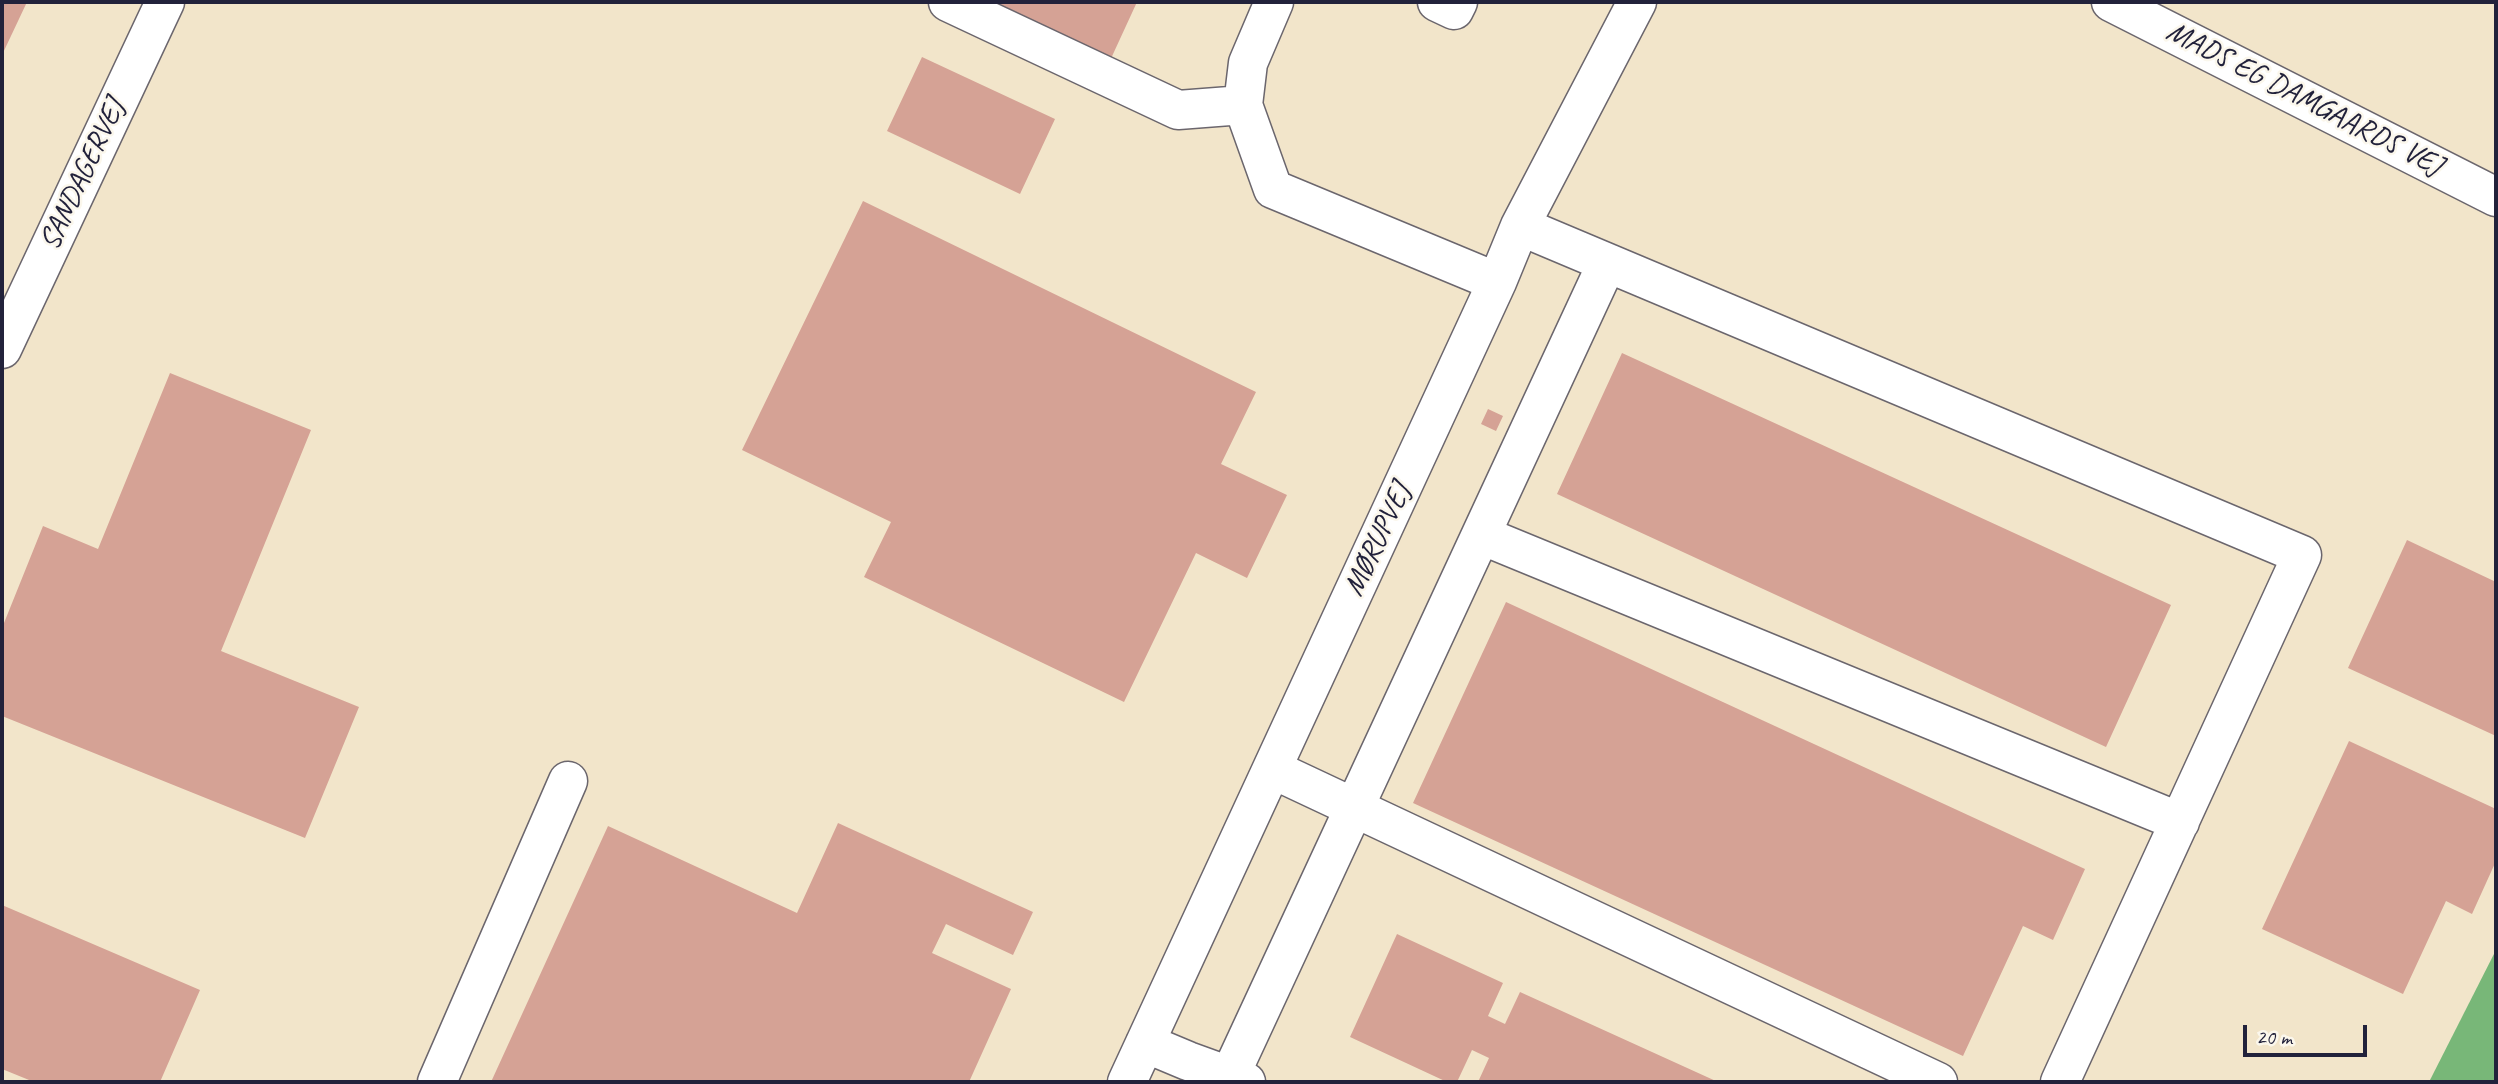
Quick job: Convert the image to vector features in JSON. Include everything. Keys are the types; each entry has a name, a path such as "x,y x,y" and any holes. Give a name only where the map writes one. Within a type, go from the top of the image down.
{"street":[{"name":"SANDAGERVEJ","path":"2,349 165,2"},
{"path":"948,2 1178,110 1243,106"},
{"path":"1274,2 1248,63 1243,106 1273,189 1497,282"},
{"path":"1437,2 1454,9 1458,2"},
{"name":"MØRUPVEJ","path":"1127,1082 1497,282 1520,226 1637,2"},
{"name":"MADS EG DAMGAARDS VEJ","path":"2111,2 2496,197"},
{"path":"1520,226 2302,555 2060,1082"},
{"path":"1145,1043 1234,1080 1356,807 1607,263"},
{"path":"1481,535 2179,822"},
{"path":"1272,769 1938,1082"},
{"path":"437,1082 569,781"}],"green space":[{"path":"2496,950 2496,1082 2429,1082"}],"building":[{"path":"2,2 27,2 2,55"},
{"path":"970,2 1137,2 1108,65"},
{"path":"922,57 1055,119 1020,194 887,131"},
{"path":"863,201 1256,392 1221,464 1287,495 1247,578 1196,553 1124,702 864,577 891,522 742,450"},
{"path":"1622,353 2171,605 2106,747 1557,494"},
{"path":"170,373 311,430 221,651 359,707 305,838 2,716 2,628 43,526 98,549"},
{"path":"1488,409 1503,416 1496,431 1481,424"},
{"path":"2407,540 2496,582 2496,736 2348,668"},
{"path":"1506,602 2085,869 2053,940 2023,926 1963,1056 1413,803"},
{"path":"2349,741 2496,809 2496,861 2472,914 2446,901 2403,994 2262,929"},
{"path":"838,823 1033,912 1013,955 946,924 932,953 1011,989 969,1082 491,1082 608,826 797,913"},
{"path":"2,905 200,990 160,1082 34,1082 2,1069"},
{"path":"1397,934 1503,983 1488,1016 1505,1024 1520,992 1718,1082 1478,1082 1489,1058 1472,1050 1457,1082 1447,1082 1350,1037"}]}
